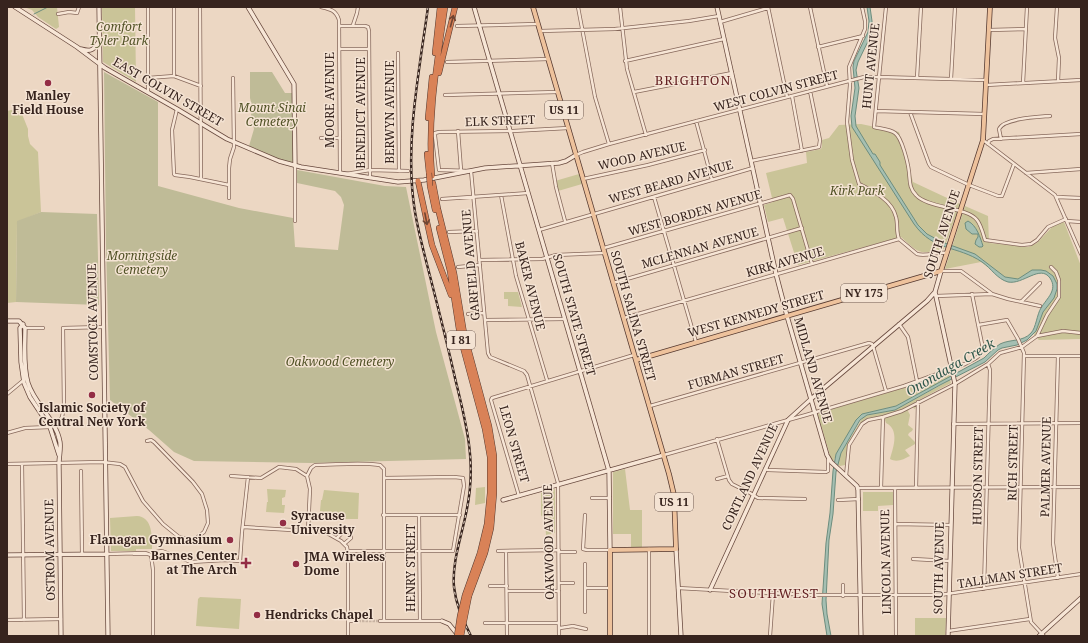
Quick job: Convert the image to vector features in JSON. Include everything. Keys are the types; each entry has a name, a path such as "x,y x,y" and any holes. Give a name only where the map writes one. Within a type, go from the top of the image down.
{"highway":[{"name":"I 81","path":"440,7 428,124 430,174 450,271 460,336 485,429 490,458 492,493"},
{"name":"I 81","path":"430,174 430,133 445,7"},
{"path":"434,100 455,7"},
{"path":"418,181 432,245 455,302"},
{"name":"I 81","path":"432,184 454,273 469,354 489,426 494,456 491,514 460,616 457,636"},
{"name":"I 81","path":"461,636 467,596"}],"main road":[{"name":"SOUTH SALINA STREET","path":"534,7 664,455 674,495 676,549"},
{"name":"SOUTH AVENUE","path":"941,271 983,140 990,7"},
{"name":"WEST KENNEDY STREET","path":"636,360 941,271"},
{"path":"610,550 676,549"},
{"name":"SOUTH STATE STREET","path":"610,550 610,636"}],"street":[{"name":"EAST COLVIN STREET","path":"15,7 100,63 200,123 234,142 271,158 295,165 398,182 418,181 485,168 563,162 576,155"},
{"path":"58,14 69,12 77,13 79,7"},
{"name":"COMSTOCK AVENUE","path":"99,7 108,636"},
{"path":"148,7 148,92"},
{"path":"174,7 174,76"},
{"path":"200,7 201,179"},
{"path":"248,7 294,84 295,221"},
{"path":"321,7 335,12 339,18 339,26 353,26 358,7"},
{"name":"SOUTH STATE STREET","path":"474,7 519,166 609,471 610,550"},
{"path":"578,7 595,97 609,144"},
{"path":"620,7 625,61 646,135"},
{"name":"MIDLAND AVENUE","path":"717,7 776,274 800,363 828,458 858,488"},
{"path":"810,7 827,86"},
{"path":"859,184 852,160 847,126 850,81 849,64 865,29 862,7"},
{"name":"HUNT AVENUE","path":"886,7 874,127 893,132 899,137 908,163 910,185 916,195 925,201 960,211"},
{"path":"917,78 922,7"},
{"path":"951,79 955,7"},
{"path":"1023,83 1027,7"},
{"path":"1058,7 1055,38 1059,58 1058,81"},
{"path":"720,22 768,8 787,97"},
{"path":"540,31 622,29 719,16"},
{"path":"457,26 538,24"},
{"name":"MOORE AVENUE","path":"339,26 340,173"},
{"name":"BENEDICT AVENUE","path":"353,26 368,27 370,178"},
{"path":"988,30 1026,29"},
{"path":"818,47 863,36"},
{"path":"625,61 724,39"},
{"path":"77,47 91,51 95,48 99,40"},
{"path":"339,49 369,49"},
{"name":"BERWYN AVENUE","path":"398,53 399,171"},
{"path":"447,62 549,59"},
{"path":"634,92 732,73"},
{"path":"148,78 174,76 201,86"},
{"name":"WEST COLVIN STREET","path":"576,155 609,144 853,80 879,77 1023,83 1081,80"},
{"path":"229,198 230,159 234,147 233,78"},
{"path":"751,161 819,147 820,140 810,91"},
{"path":"445,95 558,92"},
{"path":"792,96 802,151"},
{"path":"178,109 172,130 174,174 229,185"},
{"path":"876,111 984,114"},
{"path":"910,112 931,167 968,185 998,196 1002,196 1014,164"},
{"path":"1001,139 999,129 1002,125 1025,118 1050,116"},
{"path":"696,121 712,180"},
{"name":"ELK STREET","path":"435,136 435,133 439,132 569,128"},
{"path":"458,131 461,170"},
{"path":"988,144 990,140 1081,134"},
{"name":"EAST COLVIN STREET","path":"435,136 438,170 471,171"},
{"path":"321,138 340,138"},
{"path":"983,140 1057,197 1081,254"},
{"name":"WOOD AVENUE","path":"583,179 648,165 704,150"},
{"path":"552,163 556,187 565,221"},
{"name":"WEST BEARD AVENUE","path":"538,230 753,168"},
{"path":"1026,173 1081,169"},
{"name":"EAST COLVIN STREET","path":"345,174 370,170 408,172"},
{"path":"454,170 454,175"},
{"name":"GARFIELD AVENUE","path":"471,171 487,348 489,356"},
{"path":"853,183 859,184 881,197 891,207 896,218 899,239 917,254 920,255 947,251"},
{"path":"442,199 528,193"},
{"name":"BAKER AVENUE","path":"501,195 518,283 547,380"},
{"name":"WEST BORDEN AVENUE","path":"480,260 542,259 556,255 604,251 664,231 789,195 791,195 793,199 802,228"},
{"path":"654,196 696,342"},
{"path":"1057,197 1081,198"},
{"path":"960,211 976,218 985,240 1022,245 1034,243 1048,227 1066,220 1081,222"},
{"path":"802,228 812,264"},
{"name":"MCLENNAN AVENUE","path":"614,283 802,228"},
{"path":"449,232 477,231"},
{"name":"KIRK AVENUE","path":"624,318 899,239"},
{"path":"458,267 480,266"},
{"path":"1037,336 1049,312 1059,297 1059,280 1056,272 1051,267"},
{"name":"WEST KENNEDY STREET","path":"941,271 952,270 961,272 992,294"},
{"name":"SOUTH AVENUE","path":"941,271 935,294 954,383 948,636"},
{"path":"1020,302 1040,283"},
{"path":"935,294 992,294 1040,306"},
{"name":"CORTLAND AVENUE","path":"710,590 788,420 935,294"},
{"path":"503,500 788,420 918,381 965,364 980,355 983,349 972,294"},
{"path":"468,314 484,313"},
{"path":"485,320 564,319"},
{"name":"RICH STREET","path":"978,325 1007,320 1022,346 1024,356 1019,548 1030,619 1041,635"},
{"path":"7,321 19,321 24,326 43,328"},
{"path":"899,324 908,337 918,381"},
{"name":"OSTROM AVENUE","path":"24,326 20,328 21,362 25,379 30,397 52,427 59,455 61,636"},
{"path":"7,433 25,428 52,427 58,424 63,415 64,407 63,328 103,327"},
{"path":"846,476 849,445 862,424 866,421 895,414 988,364 1000,353 1022,346 1037,336 1063,331 1081,333"},
{"name":"FURMAN STREET","path":"649,406 866,344 872,344 873,346"},
{"path":"873,346 886,391"},
{"path":"530,386 634,354"},
{"name":"OAKWOOD AVENUE","path":"489,356 524,371 527,375 558,485 559,636"},
{"path":"1024,356 1081,356"},
{"name":"PALMER AVENUE","path":"1058,356 1053,543 1058,578"},
{"name":"HUDSON STREET","path":"984,589 990,370 988,364"},
{"path":"7,394 25,379"},
{"name":"LEON STREET","path":"519,496 492,398 494,396 530,386"},
{"path":"916,488 918,402"},
{"path":"881,488 883,417"},
{"path":"953,424 1081,423"},
{"path":"717,439 728,476 732,484 758,498 805,500"},
{"path":"7,464 119,463 125,468 143,501 170,531 183,539 189,540 197,538 204,532 208,523 207,510 202,494 154,442 150,440 147,441"},
{"path":"765,469 826,472 828,470 828,458"},
{"path":"22,464 24,620"},
{"path":"307,476 315,465 380,465 384,469 382,621 442,621 449,624 456,631 457,636"},
{"path":"231,476 264,477 279,467 296,469 307,476 310,489 308,531"},
{"path":"81,471 82,554"},
{"path":"717,479 728,476"},
{"path":"7,555 150,555 162,551 191,562 225,560 240,561 248,477"},
{"path":"348,551 453,551 464,486 463,478 384,478"},
{"path":"861,636 858,488 1081,486"},
{"name":"LINCOLN AVENUE","path":"895,488 896,636"},
{"path":"592,498 610,498"},
{"path":"838,500 859,499"},
{"path":"384,515 460,514"},
{"name":"HENRY STREET","path":"419,515 420,621"},
{"path":"584,515 583,549 610,550"},
{"path":"895,524 950,525"},
{"path":"243,527 325,532 337,538 344,544 348,551 348,636"},
{"path":"337,538 344,531 350,532 351,538 344,544"},
{"path":"649,549 649,636"},
{"name":"SOUTH SALINA STREET","path":"676,549 681,636"},
{"path":"506,550 507,636"},
{"path":"498,551 575,552"},
{"path":"150,555 152,570 153,636"},
{"path":"914,559 950,561"},
{"path":"585,564 585,612"},
{"name":"TALLMAN STREET","path":"678,588 822,596 896,596 949,594 1081,574"},
{"path":"559,583 573,583"},
{"path":"843,585 843,596"},
{"path":"490,586 506,586"},
{"path":"586,588 610,588"},
{"path":"507,591 559,591"},
{"path":"770,636 773,594"},
{"path":"1041,635 1081,598"},
{"path":"7,620 61,619"},
{"path":"948,631 1030,619"},
{"path":"348,621 355,621"},
{"path":"485,623 559,623"},
{"path":"559,628 573,626 586,629"}],"green space":[{"path":"24,7 57,7 59,27 56,29 38,17 32,10"},
{"name":"Comfort Tyler Park","path":"102,7 135,7 136,82 103,62"},
{"name":"Oakwood Cemetery","path":"104,72 158,102 158,186 239,208 293,218 295,247 338,250 344,205 341,197 335,191 297,183 297,170 385,186 406,187 436,332 465,439 466,459 311,463 194,461 174,452 149,430 110,400"},
{"name":"Mount Sinai Cemetery","path":"250,72 272,72 285,93 293,93 293,163 279,160 249,146 254,129 251,116 252,106 250,98"},
{"path":"16,109 22,114 28,129 30,144 38,152 41,212 17,222 16,302 7,303 7,111"},
{"name":"Kirk Park","path":"861,124 899,132 913,182 960,204 944,249 920,252 901,237 798,265 783,218 768,222 764,205 773,202 766,173 807,163 806,152 821,149 822,140 829,138 839,125"},
{"path":"579,174 582,184 558,191 555,181"},
{"path":"965,206 988,216 989,243 1028,247 1037,243 1053,226 1064,222 1081,266 1081,339 1039,340 1034,335 1039,317 1054,294 1055,286 1047,273 1040,271 1016,282 1003,279 981,262 945,269"},
{"name":"Morningside Cemetery","path":"41,212 97,214 99,305 16,302 17,221"},
{"path":"504,292 518,292 522,307 508,306 508,299 504,299"},
{"path":"949,374 950,377 896,406 862,414 836,454 834,461 831,459 818,415 819,413 916,384 918,387"},
{"path":"950,380 951,383 917,401 915,409 912,407 909,409 908,411 910,415 908,425 913,429 908,435 915,442 915,444 905,450 910,456 898,461 890,459 894,445 894,435 893,430 886,423 885,416 868,418 861,423 848,443 845,465 840,466 837,464 841,453 863,417 895,410"},
{"path":"625,469 630,510 642,510 642,547 631,548 631,534 613,534 613,472"},
{"path":"485,487 485,503 475,505 476,488"},
{"path":"267,489 286,490 285,497 282,498 282,505 285,505 284,513 266,512 268,502"},
{"path":"555,489 555,533 546,535 545,521 541,515 541,493"},
{"path":"324,490 359,493 358,519 339,519 339,517 325,515 325,512 320,511"},
{"path":"863,492 893,492 893,505 878,506 878,511 863,511"},
{"path":"142,517 149,524 152,549 136,549 136,551 111,551 110,518"},
{"path":"200,597 241,599 239,629 196,626 198,599"},
{"path":"915,618 946,618 945,636 915,636"}],"shaded area":[{"path":"867,7 870,7 872,33 858,62 856,70 859,88 855,116 856,126 873,154 875,154 880,162 880,165 918,225 927,234 942,242 975,254 1005,277 1018,279 1032,270 1046,271 1053,276 1057,284 1057,289 1054,298 1043,312 1036,331 1027,340 1017,345 998,350 985,362 895,410 867,415 860,420 841,453 836,472 833,514 829,540 826,600 831,636 827,636 822,604 833,471 836,454 856,420 862,414 896,406 984,358 1000,344 1028,336 1033,331 1040,311 1051,294 1053,286 1050,278 1046,274 1041,273 1019,281 1004,281 982,262 964,253 938,244 922,233 914,224 852,127 851,116 855,88 853,67 854,61 868,32 869,21"},
{"path":"968,221 978,232 983,246 982,247 975,244 978,234 972,234 966,229 965,223"}],"waterway":[{"path":"34,14 48,7"}],"tunnel":[{"path":"355,621 380,621"}],"railway":[{"path":"428,7 414,110 411,161 412,187 418,230 462,406 469,444 471,478 467,510 454,570 454,587 458,606 471,636"}],"place":[{"name":"Manley Field House","path":"48,83"},
{"name":"Islamic Society of Central New York","path":"92,395"},
{"name":"Syracuse University","path":"283,523"},
{"name":"Flanagan Gymnasium","path":"230,540"},
{"name":"Barnes Center at The Arch","path":"246,563"},
{"name":"JMA Wireless Dome","path":"296,564"},
{"name":"Hendricks Chapel","path":"257,615"}],"district":[{"name":"BRIGHTON","path":"693,80"},
{"name":"SOUTHWEST","path":"774,593"}],"water label":[{"name":"Onondaga Creek","path":"950,367"}]}
